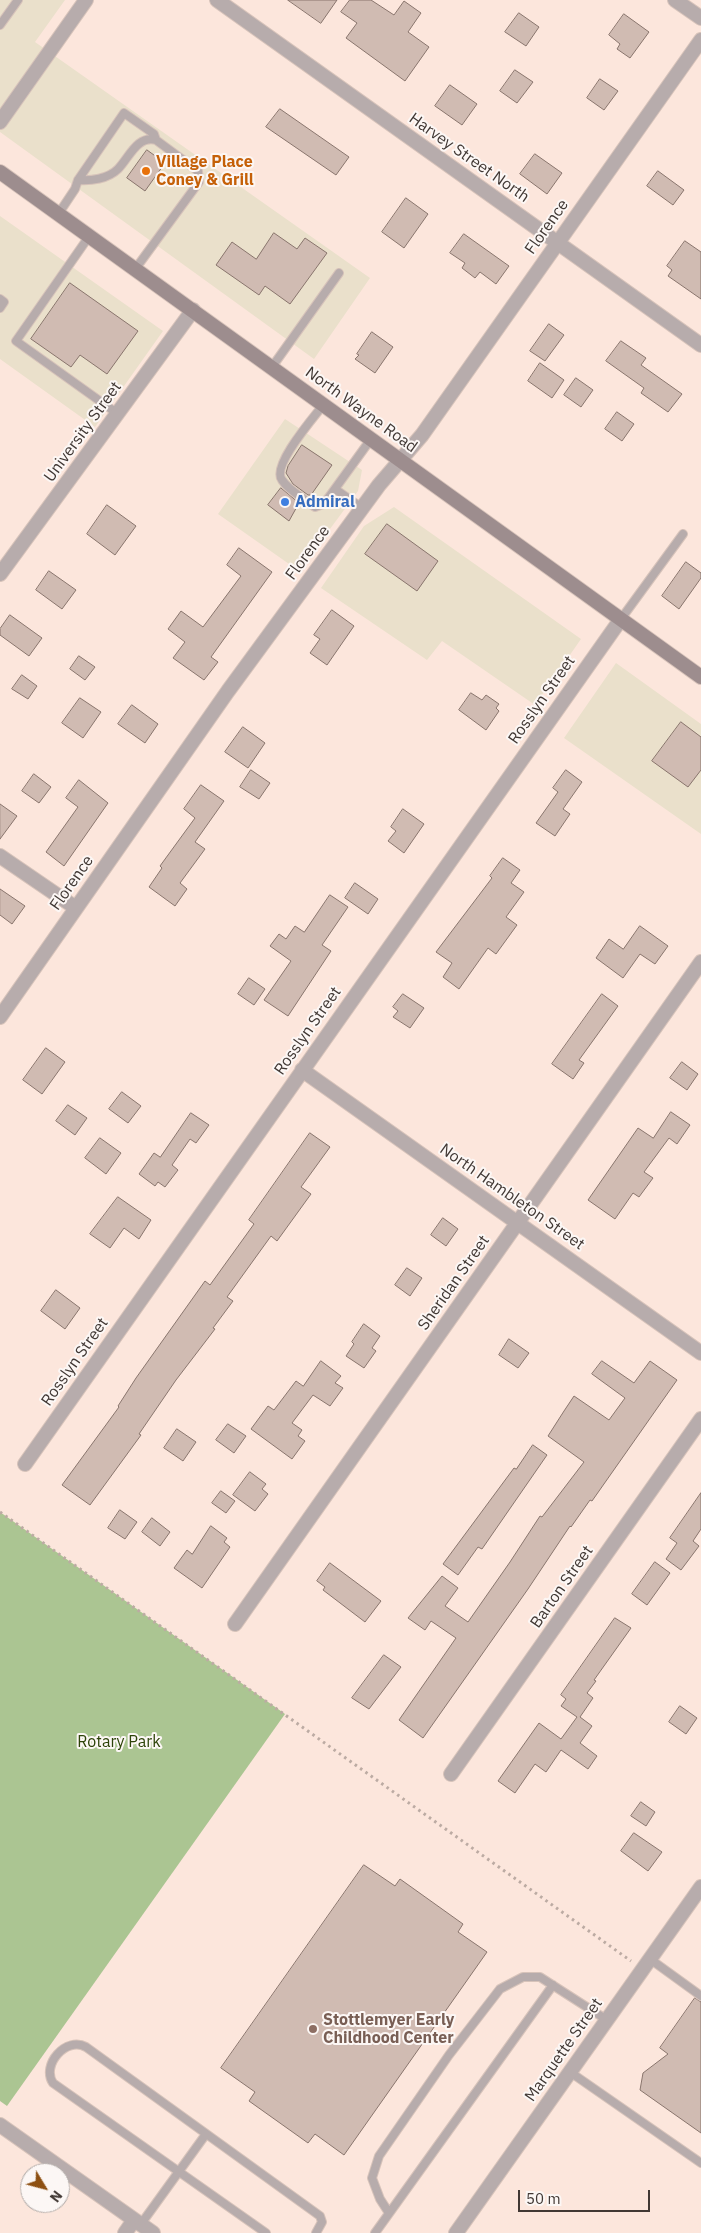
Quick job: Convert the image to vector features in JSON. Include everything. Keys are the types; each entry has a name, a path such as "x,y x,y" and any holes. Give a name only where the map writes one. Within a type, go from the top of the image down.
{"main road":[{"name":"North Wayne Road","path":"0,172 701,676"}],"street":[{"path":"0,122 86,0"},
{"name":"Harvey Street North","path":"216,0 701,345"},
{"path":"675,0 701,18"},
{"name":"Florence","path":"0,1017 228,691 362,508 422,434 701,40"},
{"name":"University Street","path":"0,574 193,310"},
{"name":"Rosslyn Street","path":"25,1464 621,620"},
{"path":"0,856 76,908"},
{"name":"Sheridan Street","path":"235,1624 701,962"},
{"name":"North Hambleton Street","path":"302,1070 701,1353"},
{"name":"Barton Street","path":"451,1774 701,1419"},
{"name":"Marquette Street","path":"456,2233 701,1887"},
{"path":"0,2125 153,2233"},
{"path":"125,2233 138,2222"}],"lane":[{"path":"0,25 18,0"},
{"path":"59,213 75,189 78,180 124,113 154,134 156,140"},
{"path":"78,180 92,180 113,172 140,143 148,139 156,140 198,171 199,182 136,268"},
{"path":"90,235 16,341 118,414"},
{"path":"272,367 339,272"},
{"path":"0,299 4,302 0,308"},
{"path":"324,404 285,456 279,472 281,480 315,507 323,504 371,439"},
{"path":"335,489 362,508"},
{"path":"621,620 683,534"},
{"path":"650,1959 701,1996"},
{"path":"389,2213 380,2200 372,2178 380,2156 449,2055 500,1989 523,1977 540,1978 607,2020"},
{"path":"375,2233 553,1985"},
{"path":"266,2233 53,2083 49,2077 49,2069 59,2052 68,2045 75,2044 86,2047 320,2216 322,2222 316,2233"},
{"path":"570,2072 701,2163"},
{"path":"138,2222 179,2172 206,2134"}],"path":[{"path":"0,1512 632,1962"}],"shaded area":[{"path":"0,0 65,0 35,42 370,278 314,359 0,132"},
{"path":"0,216 163,331 95,427 0,359"},
{"path":"285,419 362,470 358,491 299,571 218,514"},
{"path":"394,507 581,639 535,705 442,641 427,660 321,588 364,526"},
{"path":"616,663 701,724 701,834 564,738"}],"green space":[{"name":"Rotary Park","path":"0,1512 285,1714 7,2106 0,2101"}],"building":[{"path":"288,0 337,0 321,23"},
{"path":"350,0 371,0 394,15 404,1 421,13 408,32 429,47 405,81 346,38 357,23 341,12"},
{"path":"519,13 539,27 526,46 505,32"},
{"path":"624,14 649,32 630,58 617,49 620,44 609,35"},
{"path":"515,70 533,82 517,103 500,91"},
{"path":"600,79 618,91 604,110 587,98"},
{"path":"450,85 477,104 462,125 435,106"},
{"path":"280,109 349,157 336,175 266,127"},
{"name":"Village Place Coney & Grill","path":"147,150 165,163 145,191 127,178"},
{"path":"535,154 562,173 547,194 520,174"},
{"path":"658,171 684,190 673,205 647,186"},
{"path":"406,198 428,214 404,248 382,232"},
{"path":"274,233 297,249 305,238 327,253 290,304 265,286 259,295 216,265 232,242 256,259"},
{"path":"464,234 509,266 496,284 480,272 475,278 462,268 465,263 450,253"},
{"path":"685,241 701,252 701,299 668,276 672,270 667,266"},
{"path":"70,283 138,331 107,374 80,355 71,367 31,339"},
{"path":"549,324 564,335 545,361 530,351"},
{"path":"372,332 393,347 375,373 355,359"},
{"path":"621,341 646,358 641,365 682,394 668,412 641,393 644,388 606,361"},
{"path":"540,363 564,380 552,398 528,381"},
{"path":"576,378 593,390 581,407 564,395"},
{"path":"617,412 634,424 622,441 605,429"},
{"path":"302,445 332,465 311,495 308,495 293,484 286,473 288,466"},
{"path":"281,488 299,503 289,521 268,505"},
{"path":"107,505 136,526 115,555 87,534"},
{"path":"387,524 438,561 417,591 365,554"},
{"path":"239,548 272,572 211,657 218,662 204,680 173,658 185,642 168,629 181,611 203,627 241,576 227,565"},
{"path":"686,562 701,573 701,578 679,609 662,596"},
{"path":"49,571 76,590 62,609 36,590"},
{"path":"332,610 354,626 327,665 310,653 320,639 314,635"},
{"path":"10,615 42,638 29,656 0,635 0,629"},
{"path":"79,656 95,667 85,680 70,669"},
{"path":"22,675 37,686 28,699 12,689"},
{"path":"471,693 482,700 486,695 499,704 496,708 499,711 486,730 459,710"},
{"path":"80,698 101,712 83,738 62,723"},
{"path":"132,705 158,724 145,743 118,724"},
{"path":"681,722 701,737 701,770 688,787 652,761"},
{"path":"243,727 265,743 248,768 225,752"},
{"path":"251,770 270,783 259,799 240,787"},
{"path":"566,770 582,782 563,809 570,814 555,836 536,823 558,792 553,788"},
{"path":"34,774 51,787 39,803 22,791"},
{"path":"79,780 108,803 64,866 46,852 78,807 66,798"},
{"path":"201,785 224,801 195,842 205,849 180,883 187,889 175,906 149,887 162,868 160,866 195,818 184,809"},
{"path":"0,804 17,816 0,839"},
{"path":"403,809 424,824 404,853 388,841 396,831 391,827"},
{"path":"503,858 520,870 511,883 524,892 506,917 517,925 496,954 488,948 459,989 443,977 452,963 436,952 492,878 490,876"},
{"path":"355,883 378,899 368,914 345,898"},
{"path":"0,889 25,906 12,924 0,915"},
{"path":"330,895 348,907 322,945 331,951 288,1016 264,1000 291,961 270,946 279,934 286,939 295,926 304,932"},
{"path":"640,926 668,946 655,964 640,954 623,978 596,958 609,939 623,949"},
{"path":"249,978 265,989 254,1005 238,994"},
{"path":"403,994 424,1008 410,1028 393,1017 398,1011 393,1007"},
{"path":"602,994 618,1006 579,1060 584,1063 573,1079 552,1064"},
{"path":"46,1048 65,1062 42,1094 23,1080"},
{"path":"682,1062 698,1074 687,1090 670,1078"},
{"path":"122,1092 141,1106 128,1123 109,1109"},
{"path":"68,1105 87,1118 75,1135 56,1121"},
{"path":"671,1112 690,1125 677,1144 669,1138 644,1172 653,1178 639,1197 633,1193 615,1219 588,1200 638,1128 653,1138"},
{"path":"191,1113 209,1125 196,1143 190,1139 172,1165 178,1170 165,1187 158,1182 155,1186 139,1174 154,1153 160,1157"},
{"path":"310,1133 330,1147 301,1187 311,1194 277,1241 271,1236 227,1297 233,1301 213,1328 215,1329 176,1380 139,1434 141,1435 90,1505 62,1485 119,1407 136,1378 205,1281 210,1285 254,1224 249,1220"},
{"path":"100,1138 121,1153 106,1174 85,1158"},
{"path":"118,1197 151,1220 139,1239 124,1228 110,1248 90,1234"},
{"path":"443,1218 458,1229 446,1246 431,1235"},
{"path":"407,1268 422,1278 410,1296 395,1285"},
{"path":"56,1290 80,1308 65,1329 41,1311"},
{"path":"364,1324 380,1336 372,1348 376,1351 364,1368 346,1356 354,1344 352,1342"},
{"path":"509,1339 529,1353 518,1368 499,1355"},
{"path":"321,1361 341,1376 335,1383 343,1388 330,1406 313,1395 292,1423 302,1430 298,1436 305,1441 292,1459 251,1429 268,1406 274,1410 296,1381 303,1386"},
{"path":"602,1361 634,1383 650,1361 677,1380 592,1501 590,1500 570,1526 423,1738 399,1720 456,1638 431,1621 425,1630 408,1618 442,1576 458,1588 445,1606 468,1622 540,1516 542,1517 584,1462 548,1436 574,1396 609,1420 625,1398 592,1374"},
{"path":"228,1424 246,1436 234,1453 216,1440"},
{"path":"177,1429 196,1442 183,1461 164,1448"},
{"path":"533,1445 547,1455 482,1549 478,1547 458,1575 443,1564"},
{"path":"250,1472 266,1484 262,1489 268,1494 255,1511 233,1495"},
{"path":"221,1491 235,1501 226,1513 212,1503"},
{"path":"701,1493 701,1529 693,1541 699,1546 681,1570 666,1559 677,1543 670,1538"},
{"path":"120,1510 137,1522 125,1539 108,1528"},
{"path":"152,1518 170,1532 160,1546 142,1532"},
{"path":"211,1526 227,1538 224,1542 230,1547 202,1588 174,1568 187,1550 192,1554"},
{"path":"655,1562 670,1573 647,1605 632,1594"},
{"path":"330,1563 381,1601 365,1622 323,1590 325,1587 317,1581"},
{"path":"615,1618 631,1628 594,1680 596,1681 587,1693 593,1698 580,1717 592,1726 580,1743 597,1756 588,1769 561,1750 546,1772 535,1764 515,1793 498,1781 539,1723 561,1739 577,1717 561,1706 566,1699 561,1695"},
{"path":"384,1655 401,1667 369,1709 352,1698"},
{"path":"680,1706 697,1718 686,1734 669,1722"},
{"path":"641,1802 655,1812 646,1826 631,1816"},
{"path":"634,1833 662,1852 648,1871 621,1851"},
{"path":"364,1865 395,1886 400,1879 463,1924 458,1932 487,1952 344,2155 315,2134 308,2143 249,2101 255,2092 221,2068"},
{"path":"695,1998 701,2002 701,2133 640,2090 643,2073 668,2054 660,2048"}],"place":[{"name":"Village Place Coney & Grill","path":"146,171"},
{"name":"Admiral","path":"285,502"},
{"name":"Stottlemyer Early Childhood Center","path":"313,2029"}]}
